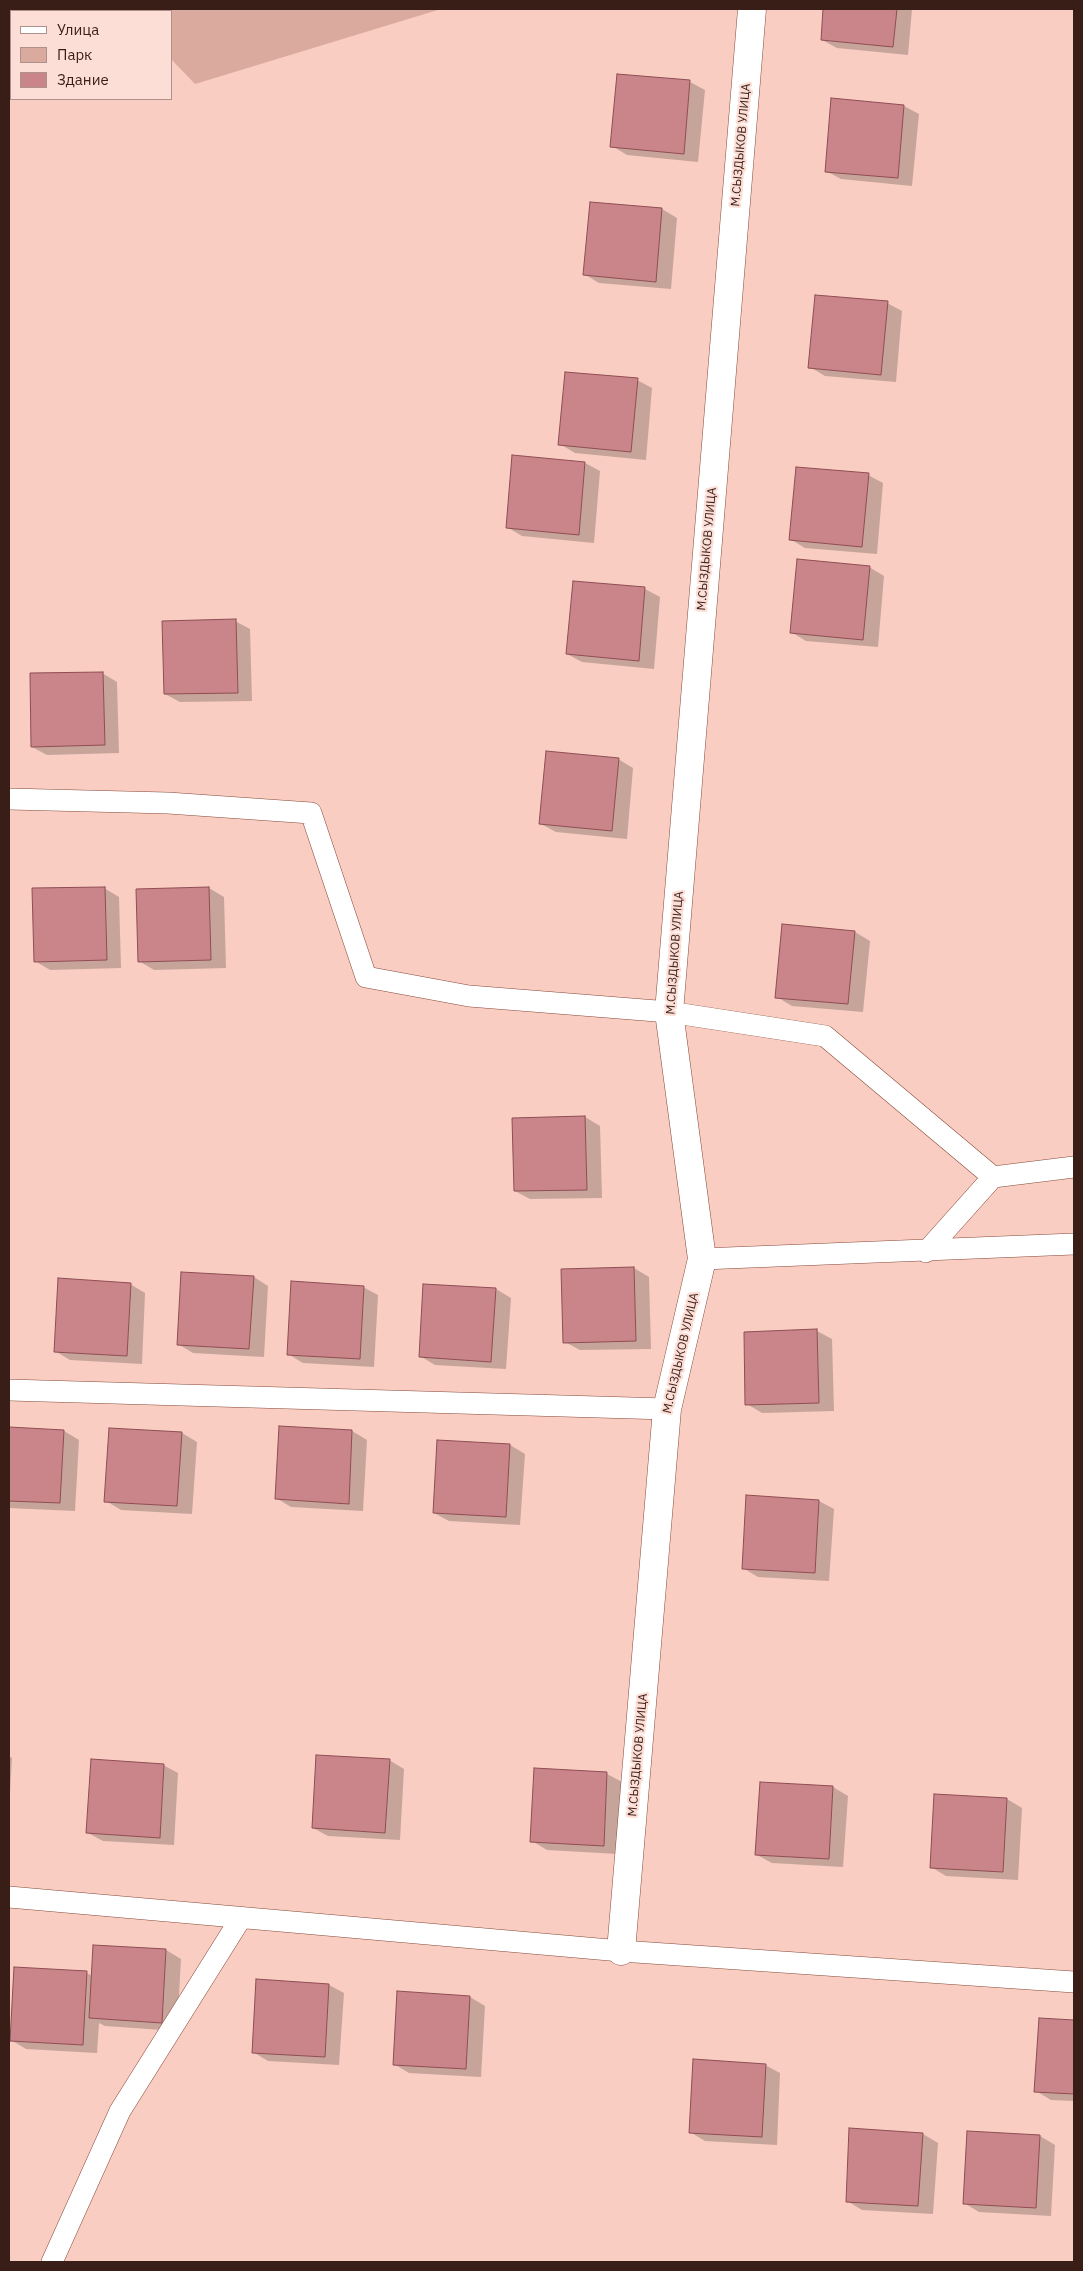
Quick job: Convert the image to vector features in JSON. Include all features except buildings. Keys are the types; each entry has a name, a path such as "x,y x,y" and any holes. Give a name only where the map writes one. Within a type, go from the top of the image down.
{"street":[{"name":"М.СЫЗДЫКОВ УЛИЦА","path":"621,1951 666,1409 702,1259 669,1012 752,9"}],"lane":[{"path":"9,799 168,803 311,813 366,977 470,996 669,1012 825,1036 993,1177"},
{"path":"926,1252 993,1177 1074,1168"},
{"path":"702,1259 926,1252 1074,1244"},
{"path":"9,1390 666,1409"},
{"path":"9,1897 621,1951 1074,1982"},
{"path":"52,2262 120,2111 241,1918"}],"green space":[{"path":"441,9 195,84 172,60 172,10 128,10"}]}
